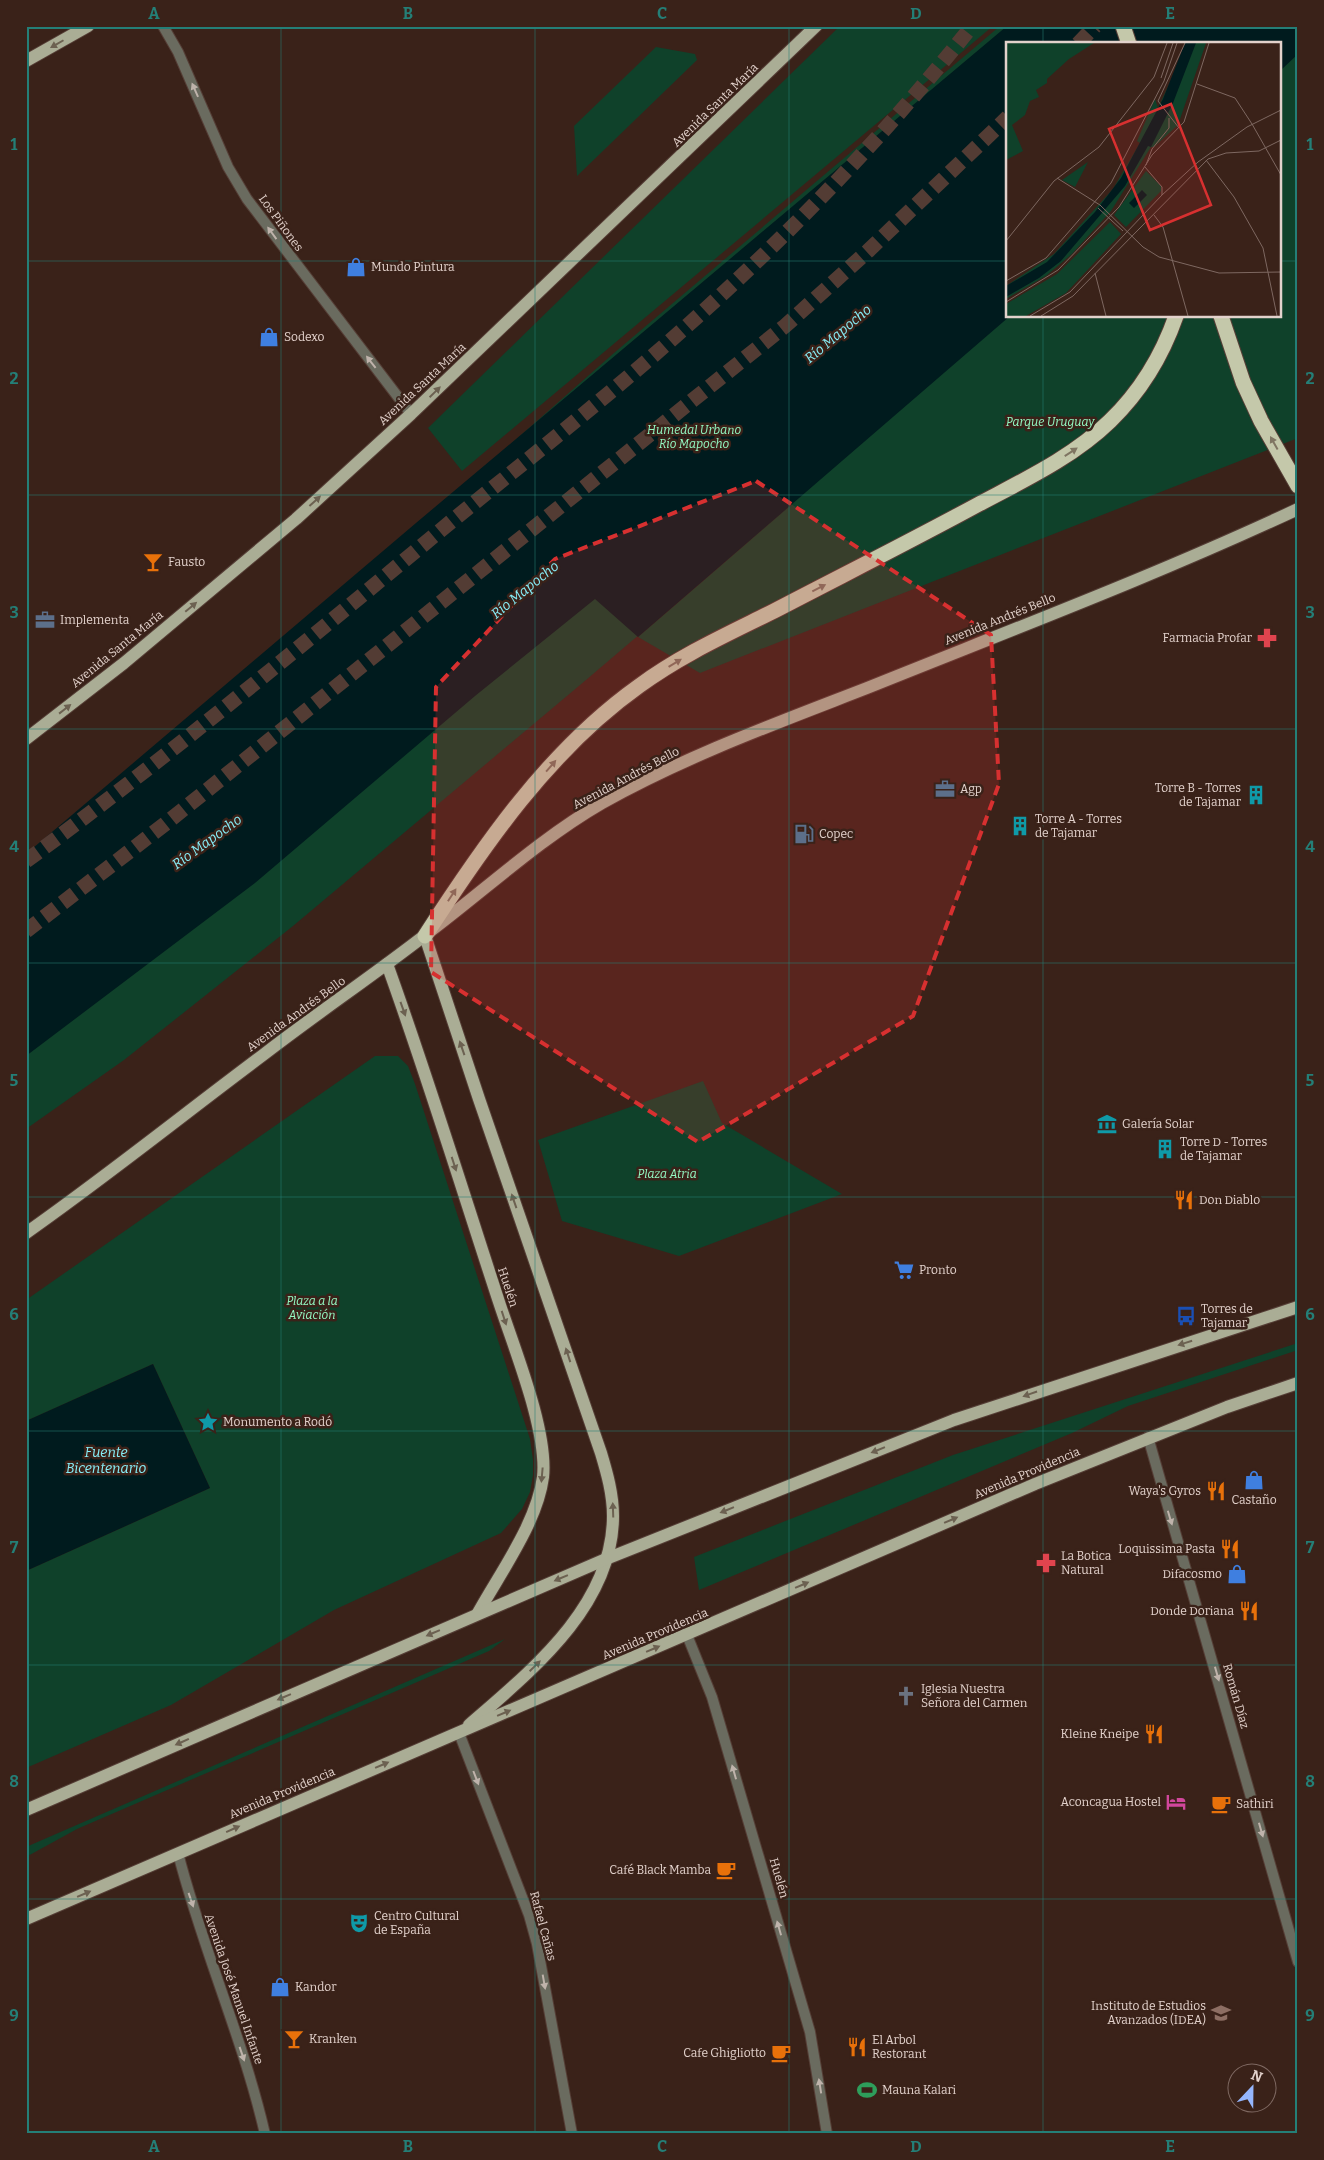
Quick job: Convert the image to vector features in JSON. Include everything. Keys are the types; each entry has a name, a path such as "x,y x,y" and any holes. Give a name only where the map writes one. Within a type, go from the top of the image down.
{"highway":[{"path":"1123,26 1128,42"},
{"path":"425,936 468,870 505,822 566,749 608,710 638,686 705,645 925,533 1029,477 1084,444 1130,400 1148,375 1163,349 1175,318"},
{"path":"1222,318 1243,382 1261,421 1298,486"}],"main road":[{"path":"26,61 88,26"},
{"name":"Avenida Santa María","path":"26,739 124,663 281,531 411,414 816,26"},
{"name":"Avenida Andrés Bello","path":"26,1233 114,1170 264,1054 425,936 566,826 599,805 652,777 746,736 1179,561 1298,509"},
{"path":"425,936 479,1099 601,1452 612,1496 613,1517 606,1558 584,1605 557,1644 517,1683 459,1733"},
{"name":"Huelén","path":"387,964 410,1027 528,1392 543,1460 540,1493 530,1521 478,1613"},
{"path":"26,1810 606,1558 954,1420 1298,1307"},
{"name":"Avenida Providencia","path":"26,1919 1026,1488 1148,1437 1298,1383"}],"street":[{"name":"Los Piñones","path":"163,26 178,52 228,167 247,199 411,414"},
{"name":"Román Díaz","path":"1148,1437 1298,1962"},
{"name":"Huelén","path":"687,1634 712,1697 810,2032 827,2134"},
{"name":"Rafael Cañas","path":"459,1733 532,1924 572,2134"},
{"name":"Avenida José Manuel Infante","path":"178,1853 187,1889 256,2095 265,2134"}],"highlighted area":[{"path":"756,481 991,635 999,784 913,1016 698,1142 431,972 436,687 555,559"}],"green space":[{"path":"840,26 993,26 462,471 428,428"},
{"name":"Humedal Urbano Río Mapocho","path":"1000,26 1298,26 1298,438 700,673 638,637 810,489 293,926 124,1060 26,1129 26,854 277,650 614,353"},
{"path":"656,47 695,54 697,60 577,176 574,126"},
{"name":"Plaza a la Aviación","path":"375,1056 398,1056 408,1066 415,1084 530,1439 533,1475 530,1492 522,1509 501,1533 334,1610 171,1705 26,1768 26,1571 210,1488 153,1364 26,1421 26,1300"},
{"name":"Plaza Atria","path":"703,1081 722,1123 842,1194 679,1256 562,1221 538,1140"},
{"path":"1298,1343 1298,1350 1128,1406 1072,1433 699,1590 694,1557 953,1455"},
{"path":"505,1639 489,1651 77,1829 26,1857 26,1847"}],"water":[{"name":"Humedal Urbano Río Mapocho","path":"1007,26 1298,26 1298,54 1282,69 1282,42 1006,42 1006,318 1008,318 638,637 595,599 475,696 255,883 26,1056 26,854"},
{"name":"Fuente Bicentenario","path":"153,1364 210,1488 26,1571 26,1421"}],"tunnel":[{"path":"26,861 242,694 601,400 688,325 763,255 836,182 906,105 972,26"},
{"path":"1080,42 1095,26"},
{"path":"26,931 165,824 785,326 868,251 1006,119"}],"place":[{"name":"Mundo Pintura","path":"356,267"},
{"name":"Sodexo","path":"269,337"},
{"name":"Fausto","path":"153,562"},
{"name":"Implementa","path":"45,620"},
{"name":"Farmacia Profar","path":"1267,638"},
{"name":"Agp","path":"945,789"},
{"name":"Torre B - Torres de Tajamar","path":"1256,795"},
{"name":"Torre A - Torres de Tajamar","path":"1020,826"},
{"name":"Copec","path":"804,834"},
{"name":"Galería Solar","path":"1107,1124"},
{"name":"Torre D - Torres de Tajamar","path":"1165,1149"},
{"name":"Don Diablo","path":"1184,1200"},
{"name":"Pronto","path":"904,1270"},
{"name":"Torres de Tajamar","path":"1186,1316"},
{"name":"Monumento a Rodó","path":"208,1422"},
{"name":"Castaño","path":"1254,1480"},
{"name":"Waya's Gyros","path":"1216,1491"},
{"name":"Loquissima Pasta","path":"1230,1549"},
{"name":"La Botica Natural","path":"1046,1563"},
{"name":"Difacosmo","path":"1237,1574"},
{"name":"Donde Doriana","path":"1249,1611"},
{"name":"Iglesia Nuestra Señora del Carmen","path":"906,1696"},
{"name":"Kleine Kneipe","path":"1154,1734"},
{"name":"Aconcagua Hostel","path":"1176,1802"},
{"name":"Sathiri","path":"1221,1804"},
{"name":"Café Black Mamba","path":"726,1870"},
{"name":"Centro Cultural de España","path":"359,1923"},
{"name":"Kandor","path":"280,1987"},
{"name":"Instituto de Estudios Avanzados (IDEA)","path":"1221,2013"},
{"name":"Kranken","path":"294,2039"},
{"name":"El Arbol Restorant","path":"857,2047"},
{"name":"Cafe Ghigliotto","path":"781,2053"},
{"name":"Mauna Kalari","path":"867,2090"}],"water label":[{"name":"Río Mapocho","path":"838,334"},
{"name":"Río Mapocho","path":"525,590"},
{"name":"Río Mapocho","path":"207,842"}],"park label":[{"name":"Parque Uruguay","path":"1050,422"}]}
